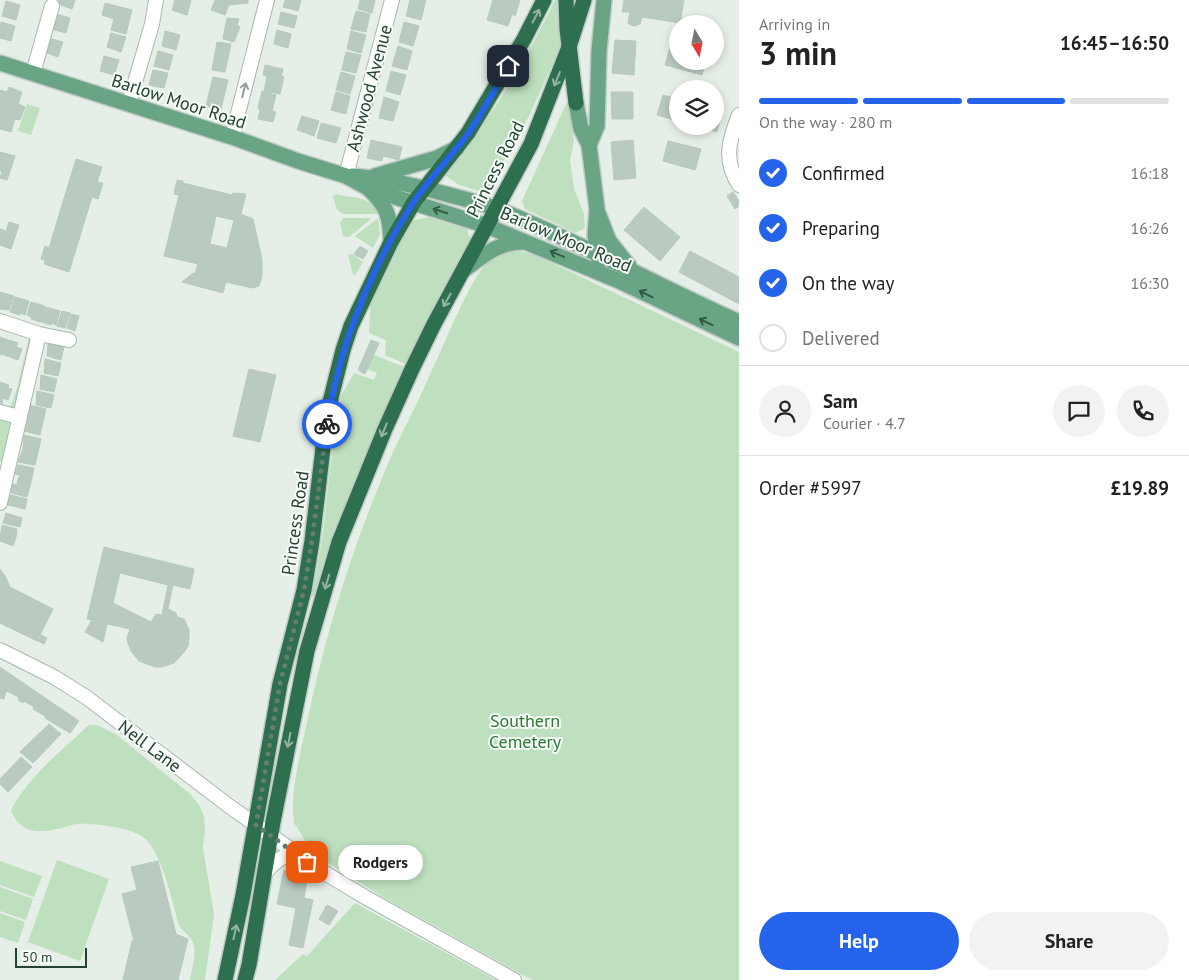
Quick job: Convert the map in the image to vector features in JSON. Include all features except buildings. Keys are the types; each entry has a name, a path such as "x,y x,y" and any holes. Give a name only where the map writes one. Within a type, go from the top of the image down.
{"highway":[{"name":"Princess Road","path":"225,980 244,895 280,684 304,590 331,398 343,350 351,326 391,242 414,202 468,133 502,77 544,0"},
{"path":"566,0 569,47 576,103"},
{"name":"Princess Road","path":"245,980 307,651 340,542 404,386 434,324 530,144 569,47 584,0"}],"main road":[{"path":"589,145 596,126 604,0"},
{"name":"Barlow Moor Road","path":"0,62 232,137 298,162 369,182 424,189 495,208 597,253 739,322"},
{"path":"576,103 581,129 589,145 597,209 595,235 602,273"},
{"path":"391,242 389,218 386,208 375,195 369,182 437,158 457,148"},
{"name":"Barlow Moor Road","path":"369,182 414,202 487,226 602,273 739,338"},
{"path":"597,209 609,242 633,272"},
{"path":"464,270 500,246 522,242 537,246"}],"street":[{"path":"129,103 152,24 156,0"},
{"path":"232,137 267,0"},
{"name":"Ashwood Avenue","path":"346,176 392,0"},
{"path":"33,73 52,6"},
{"path":"739,115 730,137 728,154 731,167 739,185"},
{"path":"0,321 39,334 69,340"},
{"path":"0,503 39,334"},
{"path":"0,412 19,417"},
{"name":"Nell Lane","path":"0,650 54,677 86,697 294,853 365,897 514,980"},
{"path":"265,873 274,861 294,853"}],"green space":[{"path":"555,0 561,0 564,39 529,116 487,191 484,193 457,184 445,175 477,134 519,69"},
{"path":"27,104 40,108 31,135 18,131"},
{"path":"566,104 569,105 574,141 570,160 574,188 584,214 585,228 576,233 525,209 522,201"},
{"path":"336,194 365,200 370,203 378,214 343,214 337,210 333,197"},
{"path":"428,217 467,229 469,236 472,238 408,365 385,355 386,340 369,333 371,300 391,259 413,221"},
{"path":"343,218 371,219 349,237 343,236 340,223"},
{"path":"378,218 380,234 373,248 355,236"},
{"name":"Southern Cemetery","path":"517,251 533,254 739,352 739,980 532,980 381,896 314,854 294,823 293,801 295,780 313,694 339,597 372,502 458,312 474,282 483,267 490,260 501,254"},
{"path":"348,254 353,254 363,262 355,275 353,275"},
{"path":"29,337 31,340 15,409 9,411 17,388"},
{"path":"374,355 407,368 318,597 312,596 323,534 341,396 354,373 374,380 377,373 367,369"},
{"path":"0,417 8,420 12,425 3,461 0,461"},
{"path":"89,725 97,725 117,735 190,794 199,805 204,816 203,848 214,914 205,980 190,980 194,960 194,944 179,925 161,865 156,853 143,837 120,828 92,824 76,824 49,831 35,831 23,827 14,817 11,810 27,786 57,754"},
{"path":"57,860 109,879 80,961 28,942"},
{"path":"0,861 42,876 34,897 0,885"},
{"path":"0,887 33,899 26,920 0,911"},
{"path":"355,903 496,980 275,980 303,954 307,956"},
{"path":"0,913 25,922 18,943 0,937"}],"way so far":[{"path":"307,862 256,825 280,684 304,590 327,424"}],"place":[{"name":"Rodgers","path":"307,862"}],"route":[{"path":"327,424 331,398 351,326 391,242 414,202 468,133 508,66"}]}
